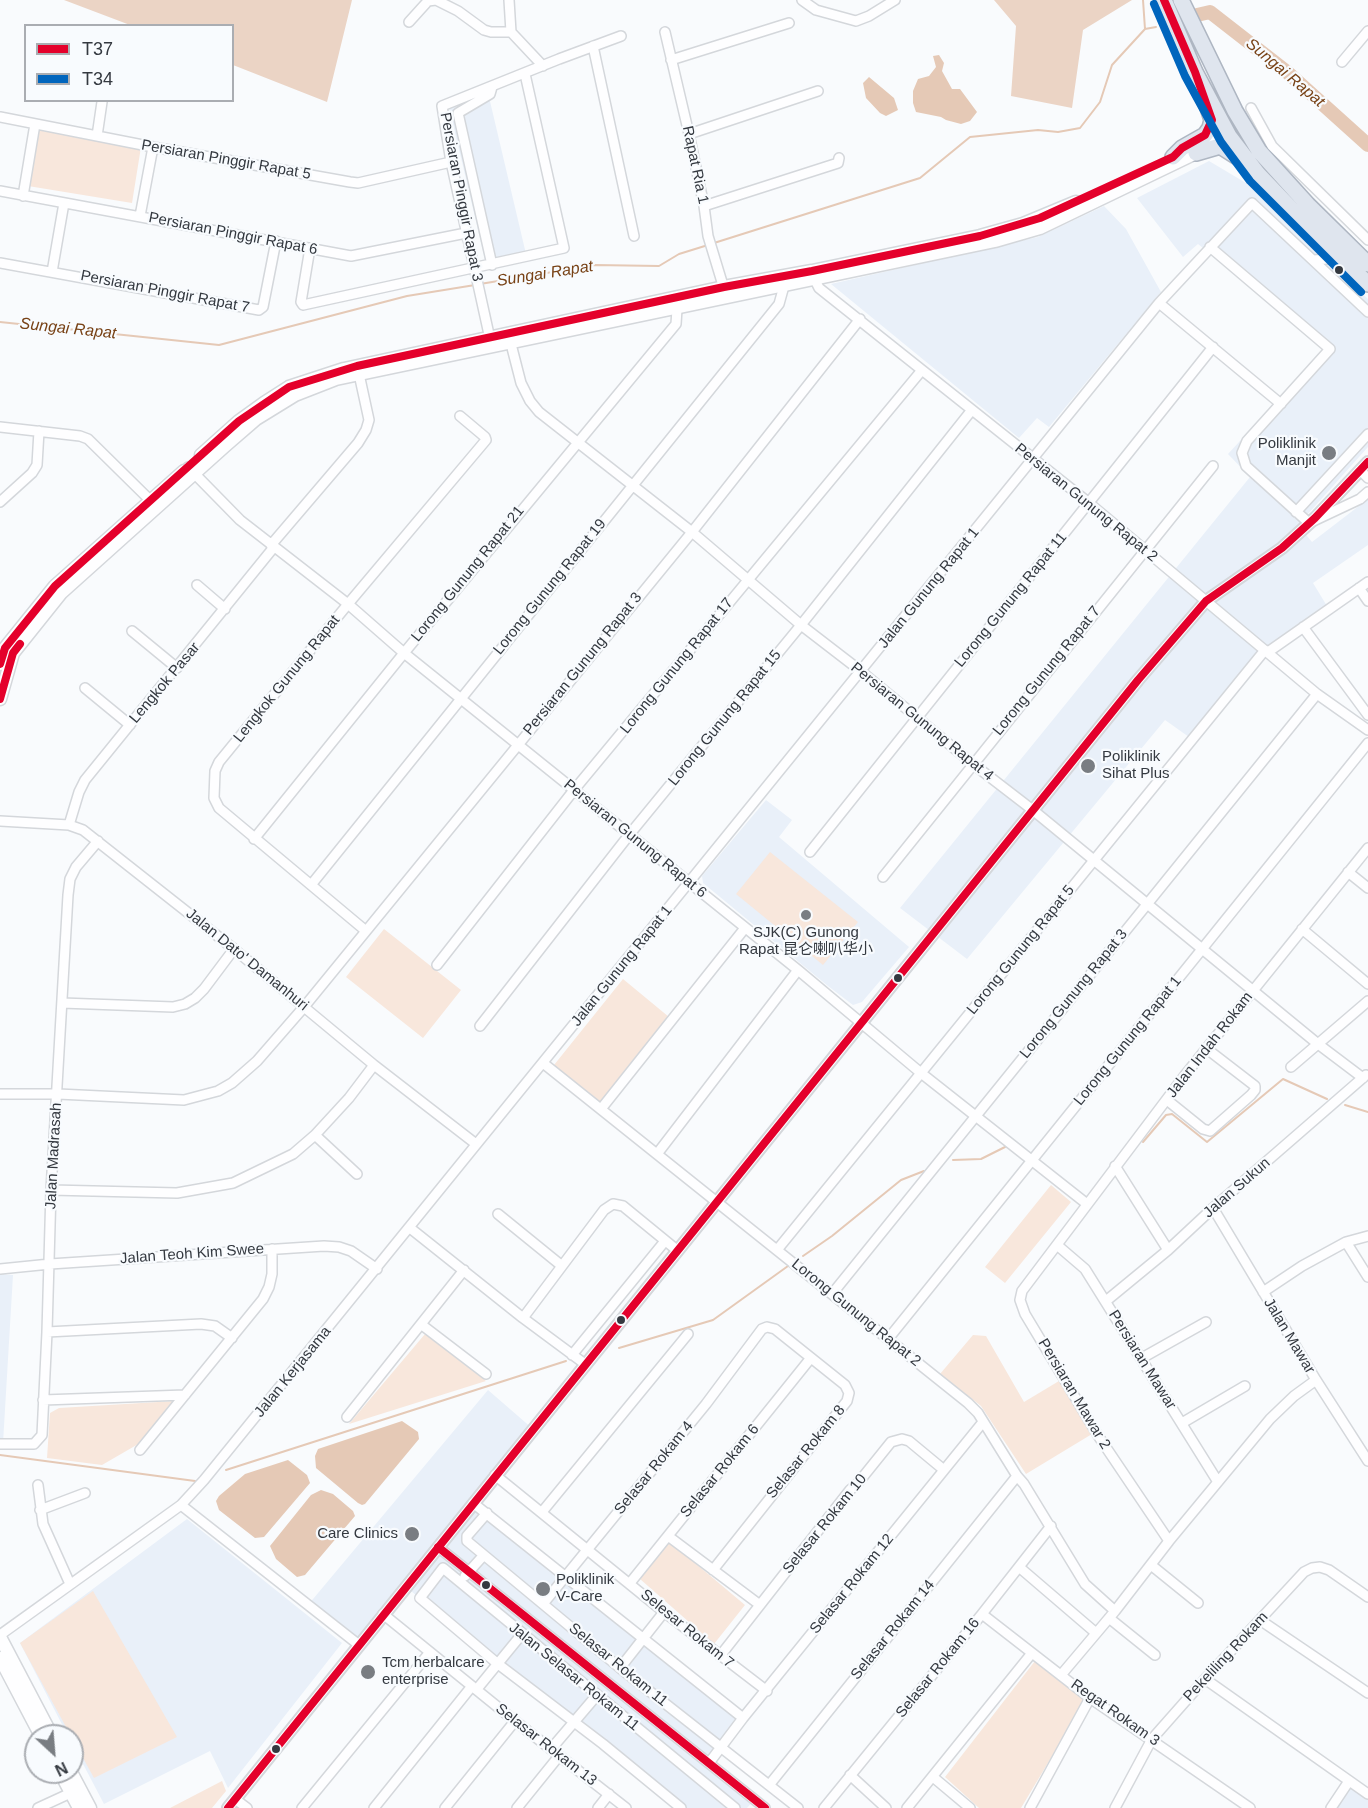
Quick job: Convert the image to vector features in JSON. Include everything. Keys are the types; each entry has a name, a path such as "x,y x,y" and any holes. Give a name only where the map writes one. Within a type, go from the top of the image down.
{"highway":[{"path":"1164,0 1195,72 1212,120 1205,135 1182,148 1173,157"},
{"path":"1181,0 1236,111 1259,151"},
{"path":"1205,50 1229,110 1229,133"},
{"path":"1195,72 1229,133 1258,174"},
{"path":"1229,133 1243,134 1308,205 1368,264"},
{"path":"1196,153 1220,146 1231,151 1258,174 1368,284"}],"main road":[{"path":"0,664 5,648 55,586 153,504 239,422 289,387 357,366 976,246 1027,233 1196,153 1229,133"},
{"path":"191,470 256,419 295,395 336,379 677,309 725,293 784,286 813,276 980,236 1023,224 1084,199 1229,133"},
{"path":"490,339 495,344 510,344"},
{"path":"468,352 484,346 490,339"},
{"path":"0,699 14,653 35,624 61,593 153,504"},
{"path":"0,1636 46,1724"},
{"path":"0,1658 35,1724"},
{"path":"70,1784 90,1808"},
{"path":"74,1784 79,1808"}],"street":[{"path":"409,22 428,1 436,0 458,11 484,30 512,32"},
{"path":"509,0 512,32 543,66"},
{"path":"802,0 816,10 856,21 895,0"},
{"path":"671,60 789,23"},
{"path":"1342,62 1368,31"},
{"name":"Rapat Ria 1","path":"665,32 689,134 708,236 725,293"},
{"name":"Persiaran Pinggir Rapat 3","path":"490,339 451,162 442,106 621,36"},
{"path":"593,46 634,236"},
{"path":"310,248 301,302 303,305 564,248 525,74"},
{"path":"492,87 490,94 458,113 492,265"},
{"path":"689,134 818,91"},
{"path":"96,136 102,102"},
{"path":"1251,108 1272,146 1368,240"},
{"name":"Persiaran Pinggir Rapat 5","path":"0,117 358,183 451,162"},
{"path":"23,196 35,124"},
{"path":"140,216 153,147"},
{"path":"704,206 838,163 839,158"},
{"name":"Persiaran Pinggir Rapat 6","path":"0,191 351,256 466,233"},
{"path":"52,272 64,203"},
{"name":"Jalan Gunung Rapat 1","path":"543,1063 1159,303 1252,203 1314,260"},
{"path":"1314,260 1319,237"},
{"name":"Persiaran Pinggir Rapat 7","path":"0,262 259,310 263,307 276,242"},
{"path":"1210,247 1330,349 1247,441 1242,453 1246,466 1309,523"},
{"path":"1314,260 1340,258"},
{"path":"1314,260 1368,312"},
{"name":"Persiaran Gunung Rapat 2","path":"813,276 819,288 1089,503 1317,694 1368,730"},
{"name":"Lorong Gunung Rapat 19","path":"310,885 779,304 784,286"},
{"path":"1159,303 1281,404"},
{"name":"Lorong Gunung Rapat 21","path":"254,839 404,653 676,324 677,309"},
{"name":"Persiaran Gunung Rapat 3","path":"0,1094 58,1094 184,1100 218,1091 232,1083 257,1061 304,1007 692,531 860,320"},
{"name":"Persiaran Gunung Rapat 4","path":"510,344 521,383 530,401 539,412 692,531 801,625 1034,811 1318,1044 1366,1076"},
{"name":"Lorong Gunung Rapat 11","path":"810,852 1213,347"},
{"name":"Lorong Gunung Rapat 17","path":"437,965 574,790 921,370"},
{"name":"Lengkok Pasar","path":"69,825 85,780 225,609 272,546 358,443 369,420 359,374"},
{"name":"Lorong Gunung Rapat 15","path":"480,1026 630,835 971,411"},
{"name":"Lengkok Gunung Rapat","path":"366,931 219,808 214,798 215,771 219,762 348,604 486,440 460,416"},
{"path":"0,427 80,436 88,439 153,504"},
{"path":"0,502 32,473 37,465 39,431"},
{"path":"1296,512 1368,434"},
{"name":"Lorong Gunung Rapat 7","path":"883,877 1213,466"},
{"name":"Persiaran Gunung Rapat 6","path":"191,470 240,520 348,604 404,653 798,970 921,1073 1087,1204"},
{"path":"228,1808 1138,680 1206,601 1282,548 1366,470"},
{"path":"1309,523 1360,499 1368,492"},
{"path":"1368,582 1303,627 1368,715"},
{"path":"197,585 225,609"},
{"path":"1359,588 1368,601"},
{"name":"Lorong Gunung Rapat 5","path":"777,1250 1266,651 1303,627"},
{"path":"132,631 177,669"},
{"path":"85,688 129,725"},
{"name":"Lorong Gunung Rapat 3","path":"832,1294 1317,694"},
{"name":"Lorong Gunung Rapat 1","path":"888,1339 1368,743"},
{"name":"Jalan Dato' Damanhuri","path":"0,821 69,825 83,830 234,949 374,1065 476,1144"},
{"name":"Jalan Madrasah","path":"0,1444 34,1444 42,1436 51,1190 68,895 70,879 82,857 98,841"},
{"name":"Jalan Indah Rokam","path":"1057,1245 1115,1166 1368,848"},
{"path":"1348,872 1368,888"},
{"path":"601,1109 744,928"},
{"path":"1302,929 1368,984"},
{"path":"62,1002 173,1007 185,1004 204,989 234,949"},
{"path":"657,1154 798,970"},
{"path":"1291,1067 1368,1001"},
{"path":"1167,1100 1203,1129 1212,1130 1255,1090 1255,1086 1207,1049"},
{"name":"Lorong Gunung Rapat 2","path":"543,1063 968,1403 1024,1484 1085,1584 1112,1614 1155,1655"},
{"name":"Jalan Kerjasama","path":"0,1636 182,1505 543,1063"},
{"path":"51,1190 177,1193 233,1183 292,1154 315,1135 349,1098 374,1065"},
{"name":"Jalan Sukun","path":"1106,1301 1168,1250 1213,1208 1366,1076"},
{"path":"315,1135 357,1174"},
{"path":"1115,1166 1168,1250"},
{"path":"523,1318 604,1210 613,1204 623,1206 678,1251"},
{"name":"Jalan Mawar","path":"1213,1208 1316,1380 1368,1461"},
{"path":"498,1214 562,1266"},
{"path":"410,1228 585,1364"},
{"path":"1263,1292 1302,1266 1346,1242 1368,1236"},
{"path":"572,1355 665,1241"},
{"path":"1346,1242 1368,1277"},
{"name":"Persiaran Mawar","path":"1057,1245 1085,1269 1218,1482"},
{"name":"Persiaran Mawar 2","path":"1057,1245 1022,1291 1020,1300 1025,1314 1099,1437 1169,1541"},
{"name":"Jalan Teoh Kim Swee","path":"0,1269 324,1246 351,1251 377,1269"},
{"path":"140,1450 263,1299 272,1274 272,1249"},
{"path":"347,1418 464,1270"},
{"path":"1142,1358 1206,1323"},
{"path":"47,1332 201,1324 215,1326 232,1338"},
{"path":"422,1325 486,1374"},
{"name":"Selasar Rokam 8","path":"713,1570 847,1401 849,1394 845,1385 775,1329 767,1327 762,1329"},
{"name":"Selasar Rokam 4","path":"543,1604 706,1404 762,1329"},
{"path":"542,1512 688,1334"},
{"name":"Selasar Rokam 6","path":"630,1583 810,1359"},
{"path":"1061,1675 1270,1419 1294,1396 1316,1380"},
{"path":"1182,1424 1245,1386"},
{"path":"43,1400 184,1395"},
{"name":"Selasar Rokam 12","path":"709,1763 983,1422"},
{"name":"Selasar Rokam 10","path":"720,1656 850,1490 858,1484 891,1442 902,1439 909,1441 944,1470"},
{"name":"Selesar Rokam 7","path":"495,1475 664,1612 766,1690"},
{"name":"Selasar Rokam 14","path":"770,1784 1017,1476"},
{"path":"38,1485 43,1524 70,1584"},
{"path":"40,1510 85,1493"},
{"path":"473,1503 743,1718"},
{"path":"182,1505 359,1645"},
{"name":"Selasar Rokam 11","path":"487,1513 467,1536 467,1541 620,1668 798,1808"},
{"name":"Selasar Rokam 16","path":"824,1808 1051,1526"},
{"path":"668,1536 760,1605"},
{"name":"Selasar Rokam 11","path":"438,1547 765,1808"},
{"path":"460,1582 483,1556"},
{"path":"1151,1565 1198,1603"},
{"path":"1019,1567 1096,1633"},
{"name":"Pekeliling Rokam","path":"1115,1808 1152,1739 1295,1581 1312,1568 1320,1568 1329,1570 1368,1597"},
{"name":"Jalan Selasar Rokam 11","path":"498,1664 420,1598 443,1569 735,1808"},
{"path":"620,1668 664,1612"},
{"name":"Selasar Rokam 13","path":"383,1614 626,1808"},
{"name":"Regat Rokam 3","path":"982,1614 1090,1698 1152,1739 1245,1806"},
{"path":"1260,1620 1368,1693"},
{"path":"374,1808 522,1634"},
{"path":"302,1808 430,1652"},
{"path":"907,1808 1032,1653"},
{"path":"498,1664 681,1808"},
{"path":"1205,1679 1368,1794"},
{"path":"518,1808 575,1723 597,1695"},
{"path":"1030,1808 1090,1698"},
{"path":"644,1734 654,1719"},
{"path":"445,1808 515,1721"},
{"path":"850,1775 886,1808"},
{"path":"933,1777 970,1808"},
{"path":"1331,1808 1349,1781"},
{"path":"38,1808 75,1790"},
{"path":"598,1808 609,1794"},
{"path":"235,1798 247,1808"},
{"path":"747,1808 754,1799"}],"shaded area":[{"path":"64,0 352,0 327,102 234,65 234,24 127,24"},
{"path":"994,0 1132,0 1083,30 1072,108 1011,96 1016,26"},
{"path":"939,55 944,63 942,71 952,89 960,89 977,112 970,121 961,124 916,112 913,91 918,79 929,76 936,67 933,56"},
{"path":"869,77 894,98 898,110 886,116 866,98 863,83"},
{"path":"489,97 526,254 486,264 449,107"},
{"path":"37,130 141,147 132,203 28,186"},
{"path":"1209,161 1246,183 1368,299 1368,447 1298,525 1312,542 1368,499 1368,545 1313,583 1327,606 1269,648 1189,737 1165,720 967,959 900,908 1250,477 1228,454 1326,347 1198,244 1183,257 1137,198"},
{"path":"1104,206 1126,229 1161,292 1049,427 1037,418 1019,438 831,284 1038,237"},
{"name":"SJK(C) Gunong Rapat 昆仑喇叭华小","path":"766,800 792,820 779,837 909,947 862,1002 853,1005 703,883 702,876"},
{"path":"770,852 858,922 823,965 736,894"},
{"path":"384,929 461,990 423,1038 346,977"},
{"path":"623,979 669,1017 600,1102 554,1065"},
{"path":"1051,1185 1071,1202 1005,1283 985,1267"},
{"path":"0,1274 13,1275 3,1443 0,1443"},
{"path":"425,1334 486,1381 349,1424"},
{"path":"973,1335 986,1336 1024,1402 1059,1381 1092,1434 1026,1474 981,1406 940,1374"},
{"path":"488,1390 533,1429 473,1504 743,1719 709,1763 755,1799 747,1808 680,1808 406,1587 359,1644 308,1605"},
{"path":"175,1401 140,1443 102,1465 47,1458 50,1413 59,1408"},
{"path":"402,1421 418,1432 419,1439 365,1504 358,1503 316,1468 315,1456 318,1449"},
{"path":"288,1460 307,1475 310,1483 264,1537 255,1538 219,1510 216,1501 219,1496 245,1474"},
{"path":"321,1490 333,1494 353,1511 355,1516 305,1575 297,1577 276,1559 270,1546 311,1495"},
{"path":"187,1519 342,1643 228,1788 210,1751 104,1804 84,1766 84,1724 62,1724 20,1643"},
{"path":"670,1542 745,1605 714,1644 640,1579"},
{"path":"93,1591 177,1737 94,1778 84,1760 84,1724 64,1724 20,1643"},
{"path":"1035,1661 1085,1701 1021,1808 979,1808 945,1777"},
{"path":"222,1781 226,1791 212,1808 170,1808"},
{"path":"1349,1783 1368,1796 1368,1808 1332,1808"}],"waterway":[{"path":"1143,0 1145,29"},
{"name":"Sungai Rapat","path":"1197,15 1210,12 1287,72 1368,145"},
{"name":"Sungai Rapat","path":"714,243 920,178 970,137 1038,130 1058,132 1080,128 1100,102 1112,65 1145,29 1156,27"},
{"name":"Sungai Rapat","path":"480,284 595,265 659,266 679,254 708,245"},
{"name":"Sungai Rapat","path":"0,322 219,345 407,296 475,285"},
{"path":"1143,1142 1166,1115 1172,1114 1207,1142 1283,1079 1327,1099"},
{"path":"1345,1105 1368,1112"},
{"path":"953,1160 981,1159 1005,1147"},
{"path":"803,1256 832,1236 901,1180 924,1171"},
{"path":"619,1348 713,1320 788,1266"},
{"path":"226,1470 566,1361"},
{"path":"0,1455 195,1481"}],"transit line":[{"name":"T37","path":"0,664 5,648 55,586 239,421 289,387 357,366 724,287 980,236 1040,218 1173,157 1182,148 1205,135 1212,120 1195,72 1164,0"},
{"name":"T34","path":"1154,4 1185,76 1221,142 1250,181 1361,292"},
{"name":"T37","path":"228,1808 1138,680 1206,601 1282,548 1315,518 1368,462"},
{"name":"T37","path":"0,699 13,653 20,644"},
{"name":"T37","path":"438,1547 765,1808"}],"place":[{"name":"Poliklinik Manjit","path":"1329,453"},
{"name":"Poliklinik Sihat Plus","path":"1088,766"},
{"name":"SJK(C) Gunong Rapat 昆仑喇叭华小","path":"806,915"},
{"name":"Care Clinics","path":"412,1534"},
{"name":"Poliklinik V-Care","path":"543,1589"},
{"name":"Tcm herbalcare enterprise","path":"368,1672"}]}
